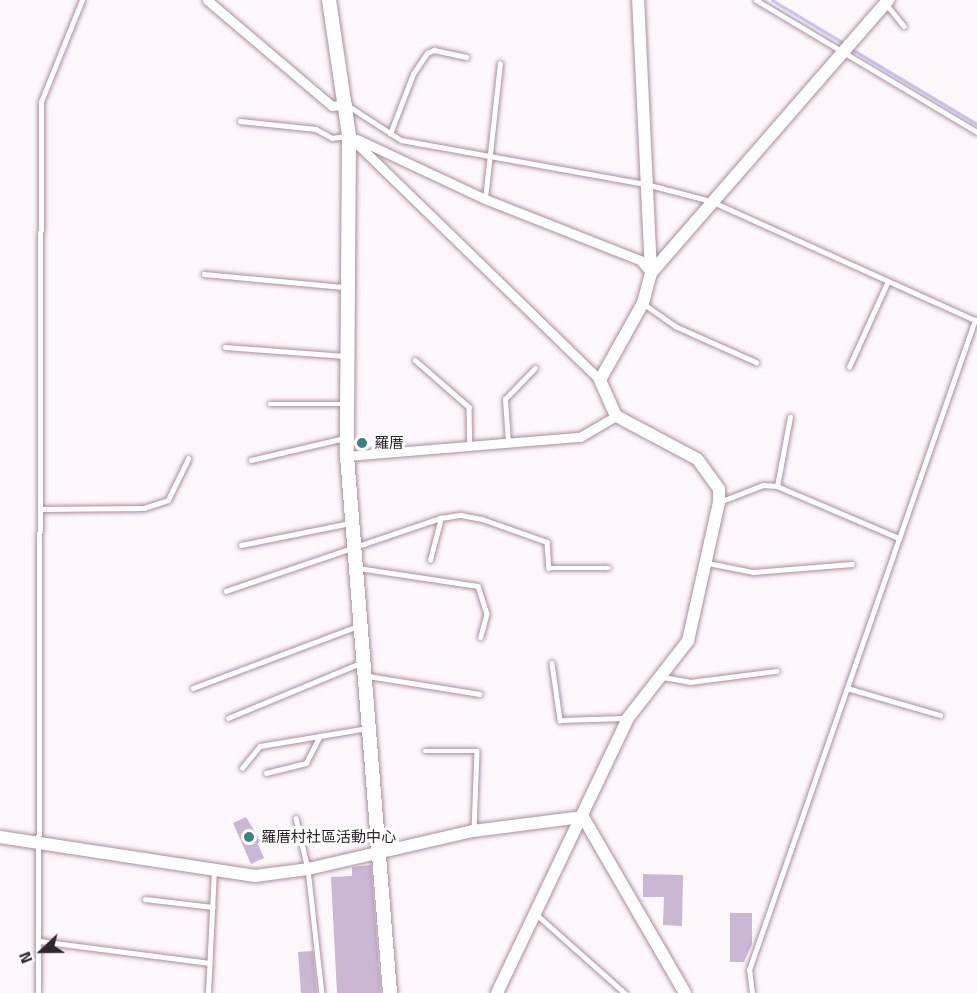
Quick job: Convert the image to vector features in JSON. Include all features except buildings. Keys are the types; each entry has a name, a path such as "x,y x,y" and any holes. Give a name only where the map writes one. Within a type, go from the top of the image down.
{"main road":[{"path":"329,0 347,104 349,136 347,456 355,547 353,567 390,993"}],"street":[{"path":"207,0 332,106 347,104"},
{"path":"600,380 643,303 651,273 638,0"},
{"path":"651,273 711,201 887,1"},
{"path":"349,136 485,198 640,260 651,273"},
{"path":"349,136 600,380 616,416 697,459 719,489 719,502 708,563 688,641 628,718 583,817 497,993"},
{"path":"347,456 580,437 616,416"},
{"path":"0,837 255,876 308,869 377,851 473,831 583,817"},
{"path":"583,817 685,993"}],"lane":[{"path":"38,993 40,102 82,0"},
{"path":"756,0 845,50 977,132"},
{"path":"887,1 904,26"},
{"path":"390,134 413,74 427,53 434,50 466,57"},
{"path":"485,198 500,64"},
{"path":"347,104 401,141 646,184 711,201 976,320 749,970 752,993"},
{"path":"240,121 316,129 332,138 349,136"},
{"path":"204,274 348,288"},
{"path":"849,367 888,281"},
{"path":"643,303 675,326 756,362"},
{"path":"225,347 348,356"},
{"path":"415,360 469,407 470,446"},
{"path":"508,443 505,399 535,368"},
{"path":"270,404 347,404"},
{"path":"777,486 790,417"},
{"path":"252,460 347,438"},
{"path":"40,509 144,508 168,500 189,459"},
{"path":"719,502 763,485 777,486 899,537"},
{"path":"430,560 441,518"},
{"path":"226,591 441,518 482,519 547,542 549,568 609,568"},
{"path":"241,545 353,523"},
{"path":"708,563 753,572 852,564"},
{"path":"353,567 478,586 487,614 482,637"},
{"path":"193,688 358,626"},
{"path":"552,663 560,720 628,718"},
{"path":"228,718 362,669 480,694"},
{"path":"661,676 690,682 776,671"},
{"path":"847,688 940,715"},
{"path":"242,768 260,746 367,728"},
{"path":"266,773 306,763 320,736"},
{"path":"426,751 477,751 473,831"},
{"path":"296,818 308,869 322,993"},
{"path":"208,993 214,870"},
{"path":"145,899 213,907"},
{"path":"536,914 625,993"},
{"path":"39,941 210,963"}],"waterway":[{"path":"772,0 845,44"},
{"path":"850,48 977,124"}],"place":[{"name":"羅厝","path":"362,443"},
{"name":"羅厝村社區活動中心","path":"249,837"}]}
